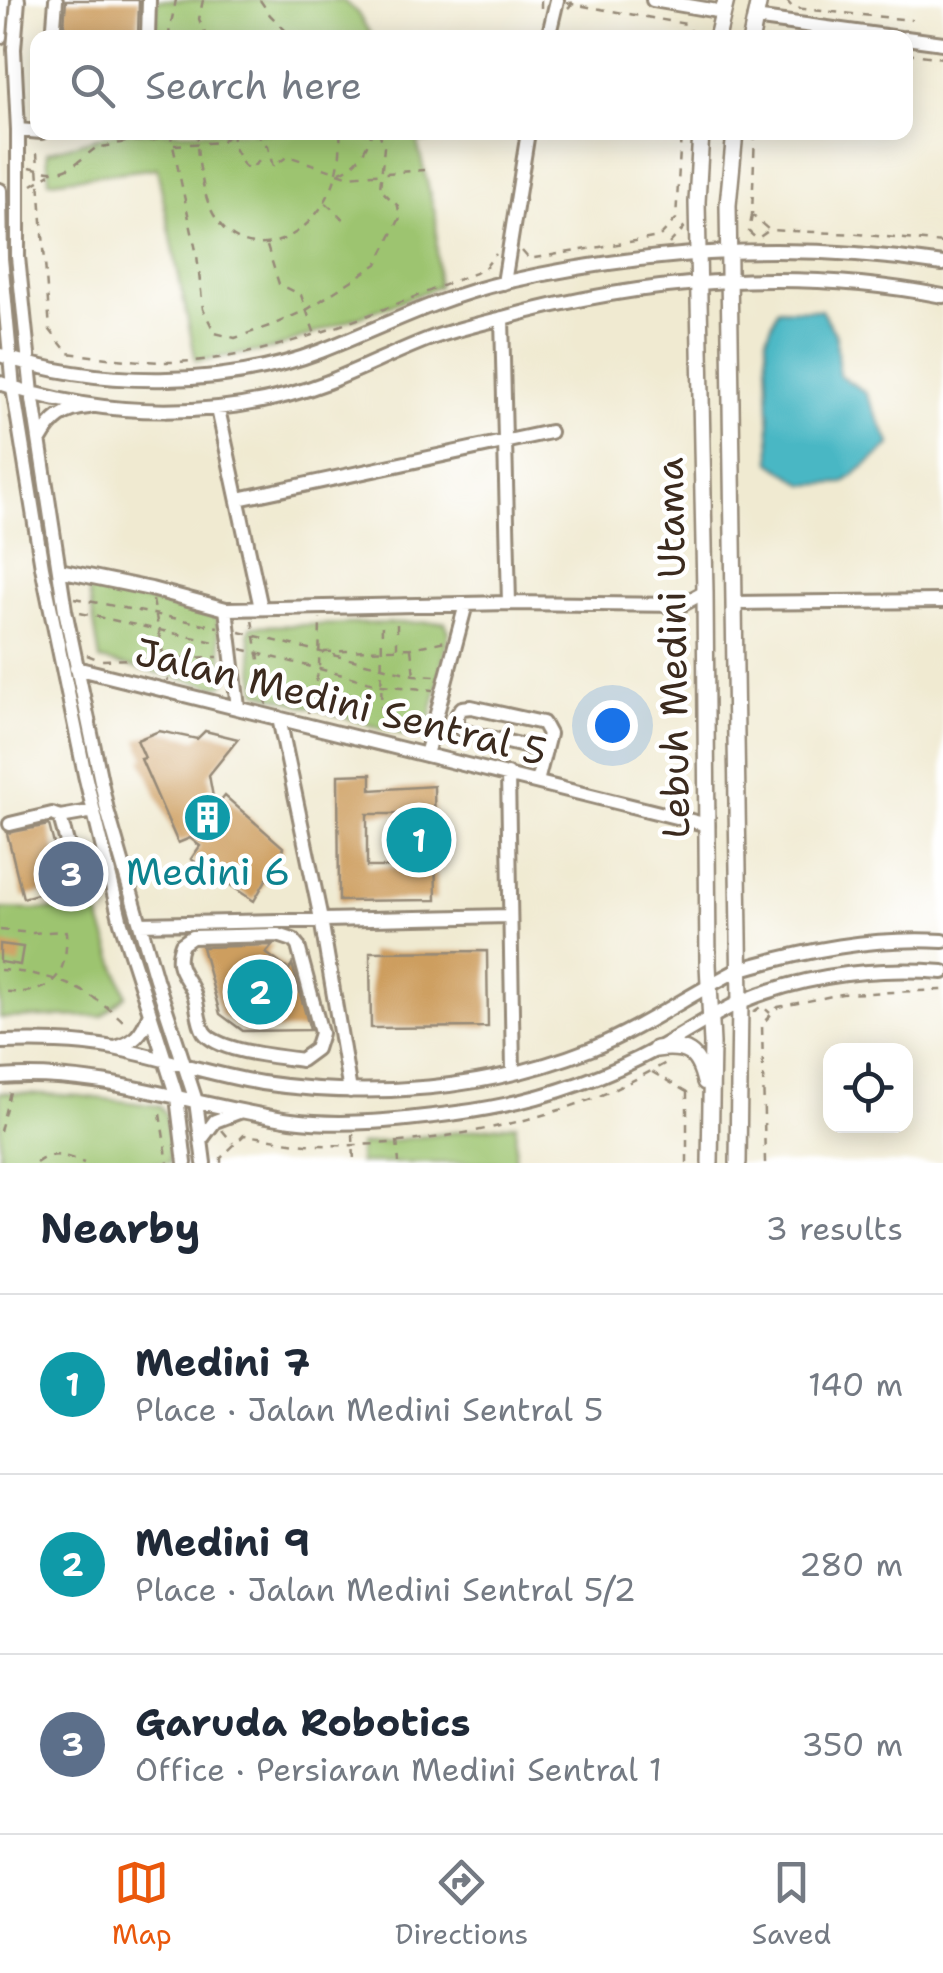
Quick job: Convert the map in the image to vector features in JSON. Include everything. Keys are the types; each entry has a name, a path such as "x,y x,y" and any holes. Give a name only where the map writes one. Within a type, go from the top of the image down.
{"main road":[{"path":"752,30 759,0"},
{"name":"Lebuh Medini Utama","path":"701,140 697,202 708,985 712,1016 710,1163"},
{"name":"Lebuh Medini Utama","path":"734,140 728,205 740,1002 738,1163"},
{"path":"656,1049 680,1049 697,1058 711,1105"}],"street":[{"path":"0,37 3,0"},
{"path":"18,0 14,49 18,257 32,393 64,603 108,810 196,1101 204,1163"},
{"path":"54,30 56,0"},
{"path":"148,30 150,0"},
{"path":"550,30 557,0"},
{"path":"653,0 725,6"},
{"path":"754,18 843,30"},
{"path":"913,39 943,43"},
{"path":"18,130 30,131"},
{"path":"504,282 526,140"},
{"path":"0,190 6,385 94,810 121,922 176,1097 186,1163"},
{"path":"6,357 117,377 172,380 266,368 320,351 422,306 504,282 625,260 730,252 822,251 943,264"},
{"path":"40,440 54,418 77,408 218,409 326,383 429,339 617,292 730,281 826,281 943,296"},
{"path":"502,318 509,603"},
{"path":"6,385 102,406"},
{"path":"218,409 256,608"},
{"path":"238,498 550,432"},
{"path":"59,570 226,609 509,603 681,605 705,592"},
{"path":"735,603 943,601"},
{"path":"426,756 466,604"},
{"path":"226,609 238,707"},
{"name":"Jalan Medini Sentral 5","path":"76,668 708,825"},
{"path":"537,782 545,751 549,734 544,723 471,707 462,708 456,716 464,732 545,751"},
{"path":"274,716 321,920 350,1091"},
{"path":"508,774 513,1072"},
{"path":"10,824 94,810"},
{"path":"60,816 81,892"},
{"path":"140,924 509,916"},
{"path":"278,936 293,940 298,946 321,1033 316,1049 301,1060 216,1043 204,1032 194,993 180,974 178,953 192,937 278,936"},
{"path":"0,1042 64,1042 113,1048 163,1062 299,1087 350,1091 446,1086 513,1072 590,1049 738,970 842,944 943,940"},
{"path":"0,1077 79,1079 296,1120 353,1122 426,1117 518,1102 594,1078 740,1002 803,981 876,969 943,972"},
{"path":"156,979 180,974"},
{"path":"113,1048 129,1044 138,1036 149,1016"},
{"path":"299,1087 301,1060"},
{"path":"203,1137 215,1121 242,1112"}],"path":[{"path":"170,30 176,0"},
{"path":"203,0 199,19 204,30"},
{"path":"260,0 286,30"},
{"path":"786,0 793,8 912,20"},
{"path":"564,14 571,2 686,24 690,30"},
{"path":"913,55 943,58"},
{"path":"17,163 51,173 69,171 98,147 155,140"},
{"path":"171,140 196,255 203,309 215,333 236,338 308,309 377,264 400,218 398,206 380,189 382,140"},
{"path":"197,140 204,194 214,216 246,242 268,246 302,228 325,202 339,172 340,140"},
{"path":"172,146 223,140"},
{"path":"233,140 244,166 250,169 268,154"},
{"path":"262,140 273,167 288,156 346,176 425,170"},
{"path":"339,172 350,168 361,156 368,140"},
{"path":"520,248 529,259 659,236 676,219 681,140"},
{"path":"755,140 749,232 757,239 769,230 943,243"},
{"path":"37,153 50,330 68,354 177,362 240,354 315,332 483,270 496,254"},
{"path":"18,190 39,183 51,173"},
{"path":"325,202 344,220"},
{"path":"752,214 769,230"},
{"path":"659,236 664,247 682,232 684,228 676,219"},
{"path":"268,246 279,284 301,295 308,309 320,351"},
{"path":"151,589 169,690"},
{"path":"64,603 155,612 414,675 448,676"},
{"path":"64,603 382,684 444,692"},
{"path":"381,744 382,606"},
{"path":"397,606 397,648"},
{"path":"306,724 319,669 320,607"},
{"path":"256,608 254,635 274,716"},
{"path":"320,652 411,648 457,640"},
{"path":"411,648 414,675"},
{"path":"72,650 100,660 220,657"},
{"path":"381,723 422,729"},
{"path":"0,930 66,931 67,951 56,980 40,991 0,991"},
{"path":"0,970 56,980 98,998 138,1036"},
{"path":"765,1163 762,1024 770,1014 778,1007 842,994 943,990"},
{"path":"750,1020 762,1006 770,1014"},
{"path":"748,1034 764,1045"},
{"path":"650,1072 687,1092"},
{"path":"0,1130 10,1092"},
{"path":"160,1114 168,1163"},
{"path":"215,1121 234,1144"},
{"path":"353,1122 354,1163"},
{"path":"396,1140 398,1163"},
{"path":"36,1163 57,1154 84,1163"}],"green space":[{"path":"157,0 342,0 357,12 368,30 155,30"},
{"path":"90,140 434,140 417,142 436,218 438,287 273,349 196,361 157,168 49,181 47,152"},
{"path":"88,586 216,617 226,680 223,685 100,660"},
{"path":"445,622 449,632 428,729 422,735 408,736 257,692 249,632 252,626"},
{"path":"0,909 97,911 126,995 102,1016 0,1018"},
{"path":"0,1092 81,1096 159,1106 166,1114 170,1163 0,1163"},
{"path":"516,1124 515,1163 359,1163 359,1145"}],"water":[{"path":"778,309 821,310 836,335 839,375 865,392 891,445 844,483 805,485 771,462 766,339"}],"building":[{"path":"66,0 139,0 138,30 64,30"},
{"name":"Medini 6","path":"159,731 197,739 205,731 238,739 209,775 215,808 225,796 284,848 254,901 191,859 200,846 190,838 178,843 141,759 145,758 137,740"},
{"path":"371,774 371,790 434,786 436,900 339,901 338,775","holes":["367,814 403,814 403,867 367,867"]},
{"path":"49,825 65,887 60,888 64,905 56,907 52,890 23,898 7,833"},
{"path":"0,944 23,947 20,965 0,962"},
{"path":"273,945 266,953 289,970 292,964 310,1030 243,1031 220,1014 202,947"},
{"path":"487,951 488,1027 371,1028 370,952"}],"place":[{"name":"Medini 6","path":"208,818"},
{"name":"Medini 7","path":"419,840"},
{"name":"Garuda Robotics","path":"71,874"},
{"name":"Medini 9","path":"260,992"}]}
